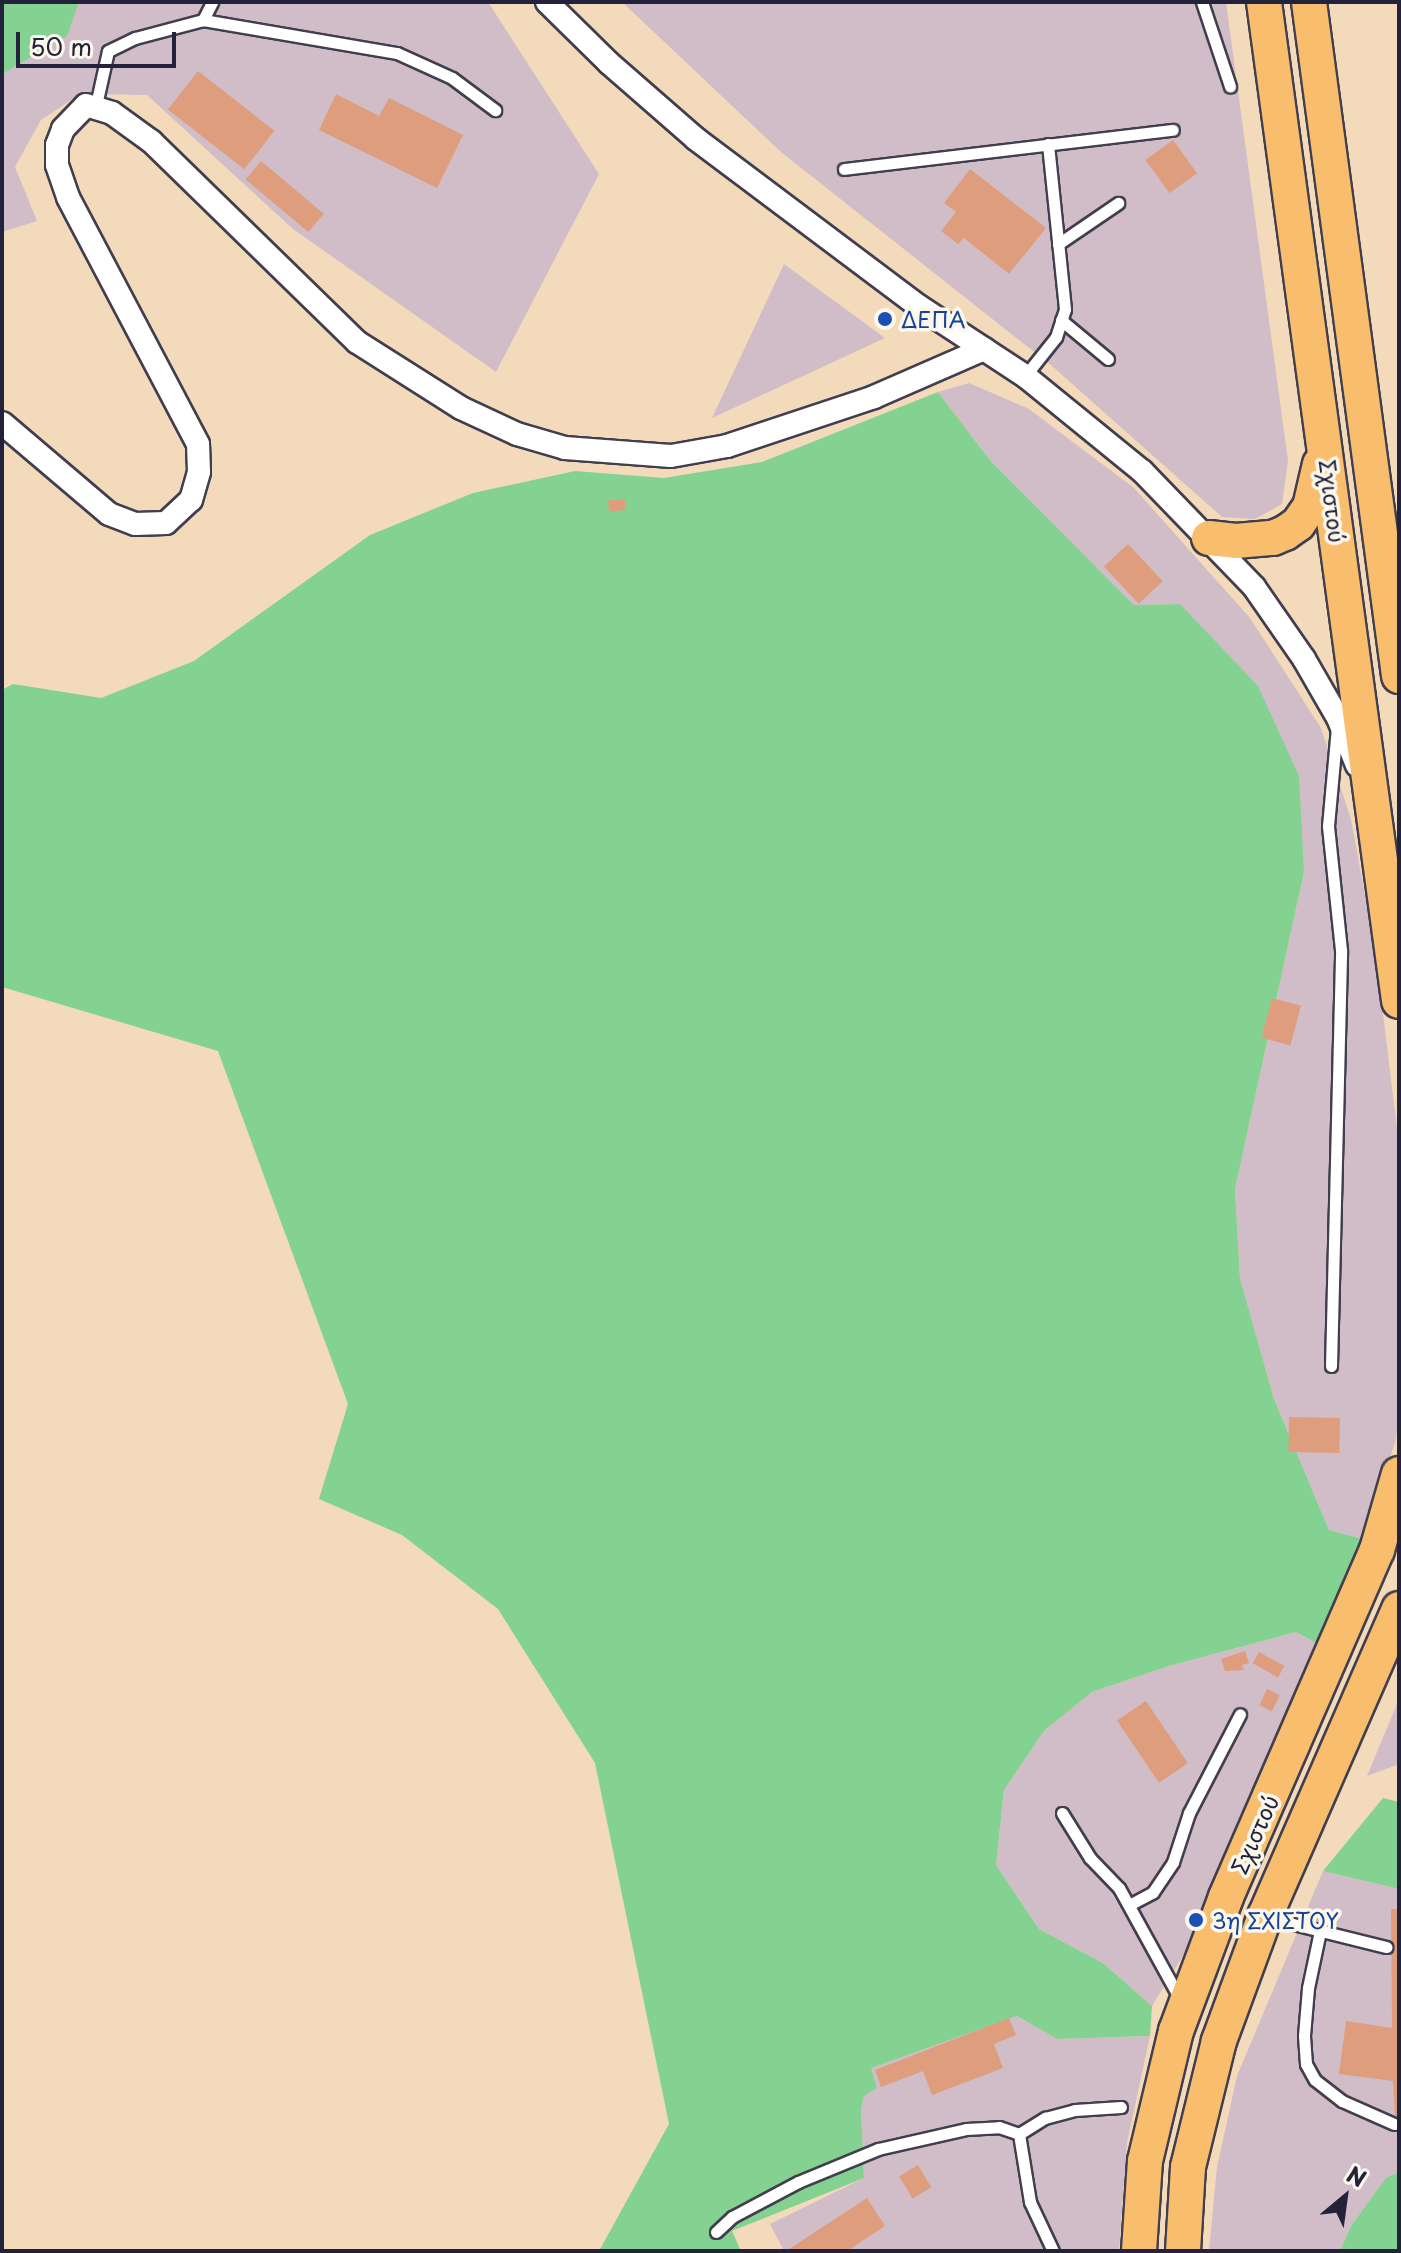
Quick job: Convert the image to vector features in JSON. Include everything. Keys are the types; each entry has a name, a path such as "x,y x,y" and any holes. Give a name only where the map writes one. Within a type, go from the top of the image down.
{"main road":[{"name":"Σχιστού","path":"1264,2 1399,1001"},
{"name":"Σχιστού","path":"1309,2 1399,676"},
{"path":"1209,538 1236,541 1273,538 1298,524 1310,507 1320,472 1322,424"},
{"name":"Σχιστού","path":"1139,2251 1145,2161 1160,2089 1184,2007 1226,1897 1377,1550 1399,1474"},
{"name":"Σχιστού","path":"1183,2251 1188,2167 1203,2098 1228,2013 1265,1916 1399,1609"}],"street":[{"path":"547,2 609,63 696,139 920,307 1025,376 1142,471 1254,587 1304,659 1338,718 1370,795"},
{"path":"2,423 109,514 135,524 166,523 191,500 199,472 198,444 68,197 57,165 57,145 63,129 86,105 96,105 112,113 152,142 357,342 461,408 517,434 565,448 671,456 727,446 874,397 984,349"},
{"path":"1377,502 1399,543"}],"lane":[{"path":"203,20 212,2"},
{"path":"1202,2 1230,86"},
{"path":"96,105 108,51 135,38 203,20 397,53 452,78 495,110"},
{"path":"844,169 1173,130"},
{"path":"1025,376 1056,337 1065,309 1048,144"},
{"path":"1058,244 1118,203"},
{"path":"1061,320 1108,359"},
{"path":"1331,1366 1341,950 1328,826 1338,718"},
{"path":"1129,1905 1153,1892 1173,1862 1189,1813 1240,1714"},
{"path":"1062,1813 1090,1858 1119,1888 1184,2007"},
{"path":"1265,1916 1386,1947"},
{"path":"1320,1931 1308,1988 1304,2036 1306,2064 1315,2080 1342,2101 1394,2124"},
{"path":"1019,2134 1045,2118 1075,2110 1121,2107"},
{"path":"716,2232 732,2217 798,2182 878,2149 966,2129 999,2127 1019,2134"},
{"path":"1019,2134 1030,2202 1053,2251"}],"shaded area":[{"path":"77,2 488,2 599,174 496,372 293,229 147,95 80,94 41,120 15,167 37,221 2,232 2,73"},
{"path":"622,2 1226,2 1288,461 1282,504 1255,519 1222,517 1052,366 781,152"},
{"path":"784,264 885,338 712,418"},
{"path":"969,383 1029,409 1134,488 1250,618 1321,728 1351,819 1376,956 1399,1145 1399,1409 1396,1439 1363,1539 1329,1530 1274,1399 1240,1278 1235,1189 1304,872 1180,604 1134,605 989,459 938,392"},
{"path":"1296,1632 1318,1644 1193,1939 1152,2006 1103,1963 1039,1929 996,1865 1004,1790 1044,1731 1092,1692 1169,1666"},
{"path":"1399,1699 1399,1764 1367,1776"},
{"path":"1323,1871 1399,1889 1399,2172 1386,2179 1351,2226 1340,2251 1209,2251 1217,2167 1237,2076"},
{"path":"1017,2016 1057,2039 1150,2036 1127,2143 1119,2251 784,2251 770,2224 864,2178 861,2109 870,2068"}],"green space":[{"path":"2,2 79,2 67,36 2,74"},
{"path":"938,392 989,459 1134,605 1180,604 1258,686 1299,776 1304,872 1235,1189 1240,1278 1274,1399 1329,1530 1363,1539 1318,1644 1296,1632 1169,1666 1092,1692 1044,1731 1004,1790 996,1865 1039,1929 1103,1963 1152,2006 1150,2036 1057,2039 1017,2016 871,2068 877,2088 864,2096 861,2109 864,2178 732,2231 741,2251 599,2251 669,2124 595,1763 498,1609 402,1535 319,1499 348,1404 218,1051 2,987 2,690 13,684 101,698 194,661 370,535 473,493 575,471 664,478 762,462"},
{"path":"1383,1798 1399,1802 1399,1889 1323,1871"},
{"path":"1399,2172 1399,2251 1340,2251 1351,2226 1386,2178"}],"building":[{"path":"198,71 274,131 244,169 168,110"},
{"path":"336,94 379,116 389,98 463,135 437,188 319,130"},
{"path":"1173,140 1197,173 1170,193 1145,160"},
{"path":"261,161 324,214 308,232 246,179"},
{"path":"970,169 1046,228 1009,274 964,238 958,244 941,231 956,212 944,203"},
{"path":"625,499 626,510 609,511 608,500"},
{"path":"1128,544 1163,581 1139,604 1104,567"},
{"path":"1272,998 1301,1006 1290,1045 1261,1038"},
{"path":"1289,1417 1340,1418 1339,1453 1288,1452"},
{"path":"1245,1651 1249,1663 1242,1665 1244,1670 1225,1671 1221,1659"},
{"path":"1259,1652 1284,1666 1278,1677 1253,1663"},
{"path":"1267,1689 1280,1695 1272,1711 1259,1705"},
{"path":"1146,1701 1188,1763 1159,1783 1117,1721"},
{"path":"1391,1909 1399,1909 1399,2117 1395,2117 1393,2081 1339,2074 1346,2021 1392,2028"},
{"path":"1009,2018 1016,2035 994,2044 1003,2068 932,2095 923,2071 881,2087 875,2070"},
{"path":"918,2165 931,2187 913,2199 899,2176"},
{"path":"867,2198 885,2226 847,2251 786,2251"}],"place":[{"name":"ΔΕΠΑ","path":"885,319"},
{"name":"3η ΣΧΙΣΤΟΥ","path":"1196,1920"}]}
